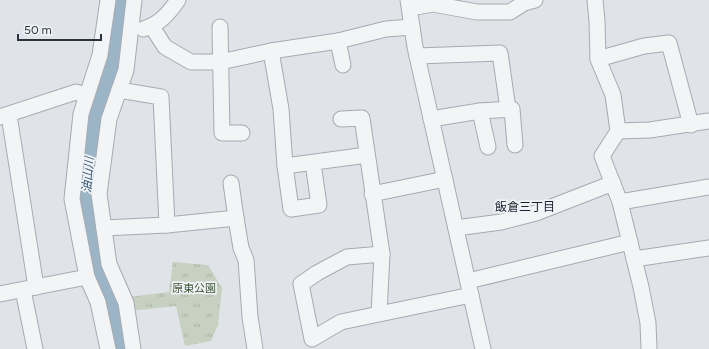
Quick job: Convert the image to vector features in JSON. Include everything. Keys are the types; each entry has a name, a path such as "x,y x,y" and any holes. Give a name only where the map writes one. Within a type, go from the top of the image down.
{"street":[{"path":"108,0 100,55 81,114 72,198 87,278 98,302 108,349"},
{"path":"133,349 126,303 109,264 99,194 109,119 126,70 134,0"},
{"path":"130,33 152,27 169,13 178,0"},
{"path":"483,349 417,56 409,4 433,4 477,12 510,12 524,3 535,0"},
{"path":"594,0 597,21 598,59 613,95 618,131 602,156 620,202 630,242 648,323 649,349"},
{"path":"152,27 165,47 191,62 220,62 272,51 338,41 386,29 412,27"},
{"path":"220,27 222,133 242,134"},
{"path":"338,41 343,65"},
{"path":"598,59 644,46 669,43 690,125"},
{"path":"272,51 281,109 285,166 291,209 319,205 313,163"},
{"path":"417,56 500,53 508,109"},
{"path":"119,90 161,97 167,225"},
{"path":"35,349 30,289 4,116 76,92 86,96"},
{"path":"431,119 512,109 515,145"},
{"path":"480,112 488,147"},
{"path":"341,119 362,118 382,254 380,314"},
{"path":"618,131 650,130 709,122"},
{"path":"285,166 367,156"},
{"path":"372,194 445,179"},
{"path":"231,183 241,248 246,260 254,349"},
{"path":"456,228 501,222 536,213 613,183"},
{"path":"620,202 709,187"},
{"path":"104,228 167,225 236,218"},
{"path":"382,254 347,257 301,284 312,339 341,322 380,314 630,242"},
{"path":"634,259 709,248"},
{"path":"0,294 87,278"}],"green space":[{"name":"原東公園","path":"173,262 208,265 222,288 218,325 211,341 185,346 176,306 130,311 129,297 169,292"}],"waterway":[{"name":"油山川","path":"119,0 113,54 95,116 86,189 89,230 100,275 113,309 121,349"}],"district":[{"name":"飯倉三丁目","path":"525,207"}]}
